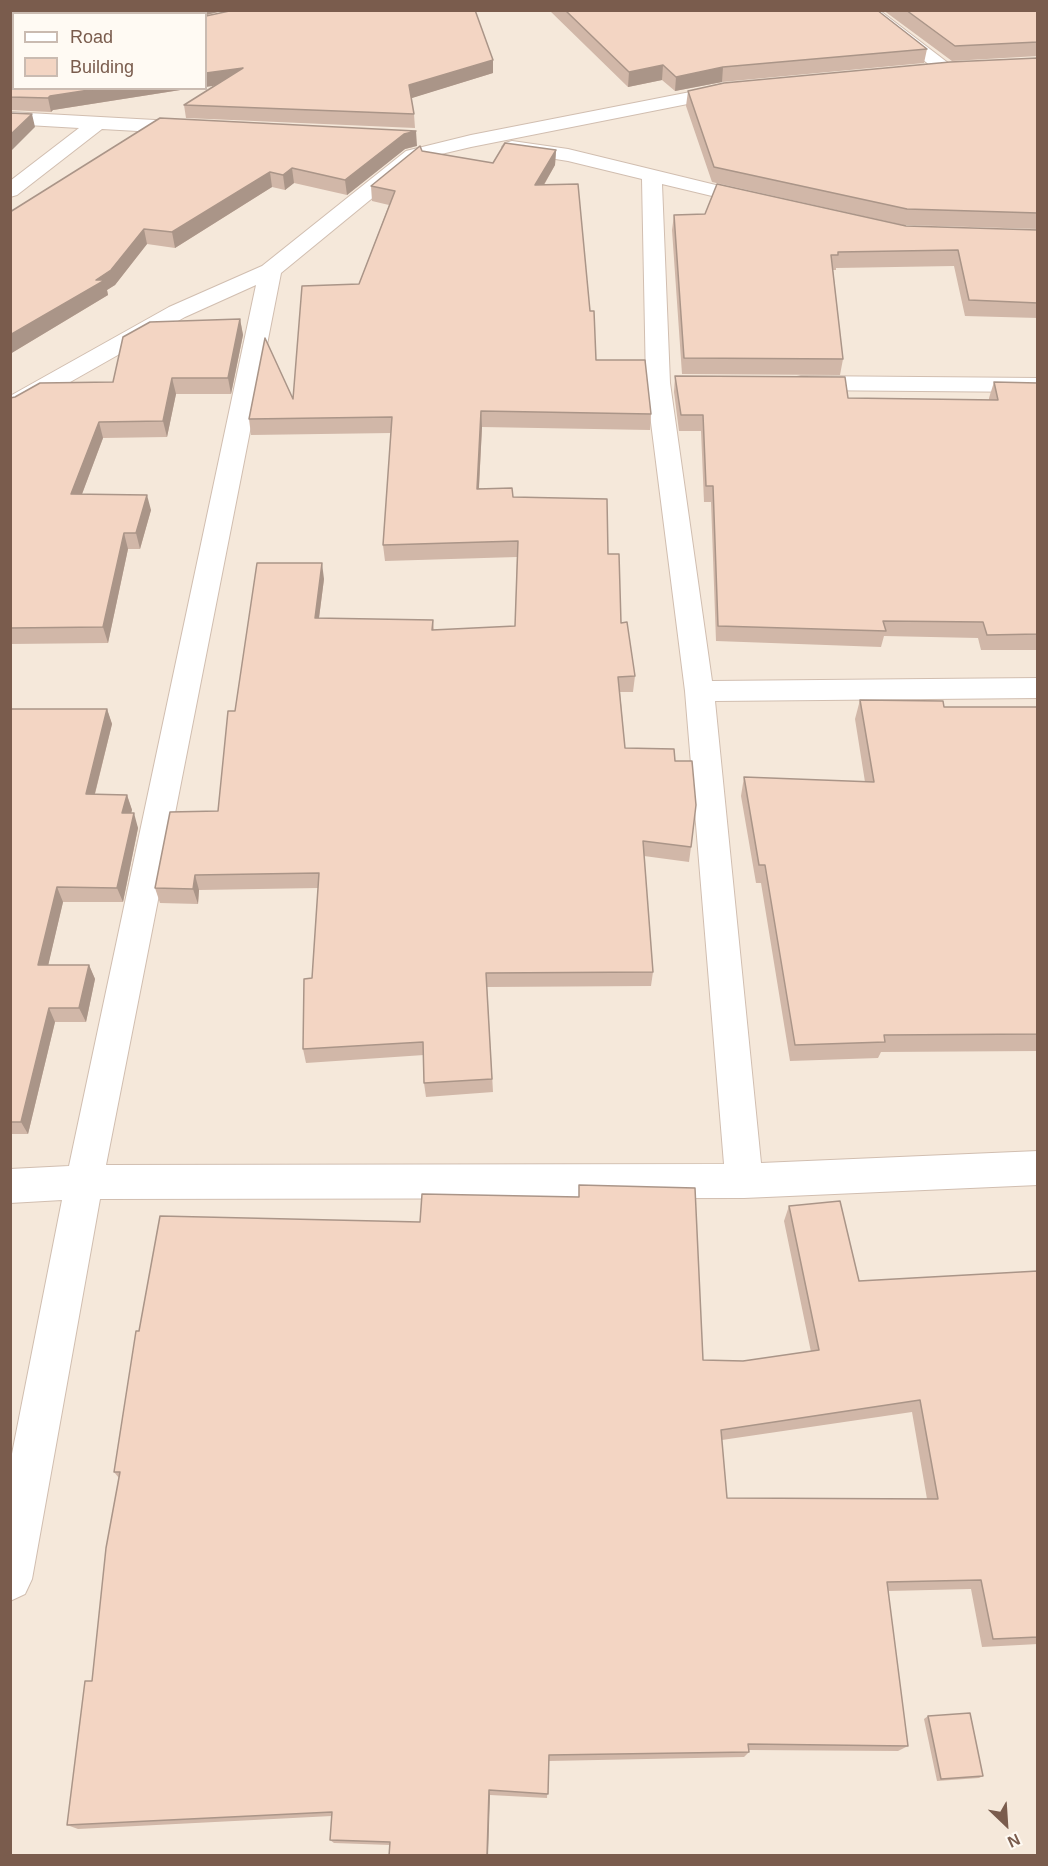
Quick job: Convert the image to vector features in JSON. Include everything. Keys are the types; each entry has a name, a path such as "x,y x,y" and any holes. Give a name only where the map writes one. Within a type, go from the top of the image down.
{"street":[{"path":"867,10 947,69"},
{"path":"923,71 969,68"},
{"path":"10,406 177,312 270,271 413,155 722,90 746,88"},
{"path":"10,118 214,129"},
{"path":"10,191 96,124"},
{"path":"401,137 471,141 568,155 777,206"},
{"path":"652,177 744,1181"},
{"path":"10,1579 84,1182 270,271"},
{"path":"777,383 1038,385"},
{"path":"699,691 1038,688"},
{"path":"10,1186 84,1182 744,1181 1038,1168"}],"shaded area":[{"path":"11,11 1037,11 1037,1855 11,1855"}],"building":[{"path":"10,10 202,10 202,12 12,12 12,39 10,40"},
{"path":"234,10 475,10 493,60 409,85 414,114 184,105 243,68 207,73 207,16"},
{"path":"565,10 877,10 927,49 723,67 676,77 663,65 629,72"},
{"path":"906,10 1038,10 1038,42 955,46"},
{"path":"12,53 12,90 89,90 48,98 10,97 10,54"},
{"path":"1038,58 1038,213 907,209 714,167 688,91 724,83 950,62"},
{"path":"10,113 32,114 10,135"},
{"path":"160,118 416,131 404,134 345,180 292,168 283,175 270,172 172,232 144,229 111,270 96,280 105,280 10,335 10,212"},
{"path":"505,143 556,150 535,185 578,184 590,311 594,311 596,360 645,360 651,414 481,411 477,489 512,488 513,497 607,499 608,554 619,554 621,623 627,622 635,676 618,677 625,748 674,749 675,761 692,761 696,805 691,847 643,841 653,972 486,973 492,1079 424,1083 423,1042 303,1049 304,979 312,978 319,873 195,875 193,889 155,888 170,812 218,811 228,711 235,711 257,563 322,563 315,618 433,620 432,630 515,626 518,541 383,545 392,417 249,419 265,338 293,399 302,286 359,284 395,191 371,186 420,146 422,151 493,163"},
{"path":"717,184 906,226 1038,230 1038,303 969,300 958,250 838,252 838,255 831,255 843,359 684,358 674,215 705,214"},
{"path":"240,319 228,378 172,378 163,421 99,422 71,494 147,495 136,533 124,533 103,627 10,628 10,398 40,383 113,382 123,337 150,322"},
{"path":"675,376 845,377 848,398 998,400 994,382 1038,383 1038,634 987,635 983,622 883,621 886,631 718,626 713,486 706,486 703,415 681,415"},
{"path":"860,700 943,701 944,707 1038,707 1038,1034 884,1035 885,1042 795,1045 765,865 759,865 744,777 874,782"},
{"path":"10,709 107,709 86,794 127,795 122,813 134,813 117,888 57,887 38,965 89,965 79,1008 49,1008 21,1122 10,1122"},
{"path":"579,1185 695,1188 703,1360 743,1361 819,1350 789,1206 840,1201 859,1281 1038,1271 1038,1637 993,1639 981,1580 887,1582 908,1746 748,1744 749,1752 549,1755 548,1794 489,1790 487,1856 389,1856 390,1842 330,1840 332,1812 67,1825 85,1681 92,1681 106,1548 120,1472 114,1472 136,1331 139,1331 160,1216 420,1222 422,1194 579,1197","holes":["920,1400 938,1499 727,1498 721,1430"]},
{"path":"970,1713 983,1776 941,1779 928,1716"}]}
